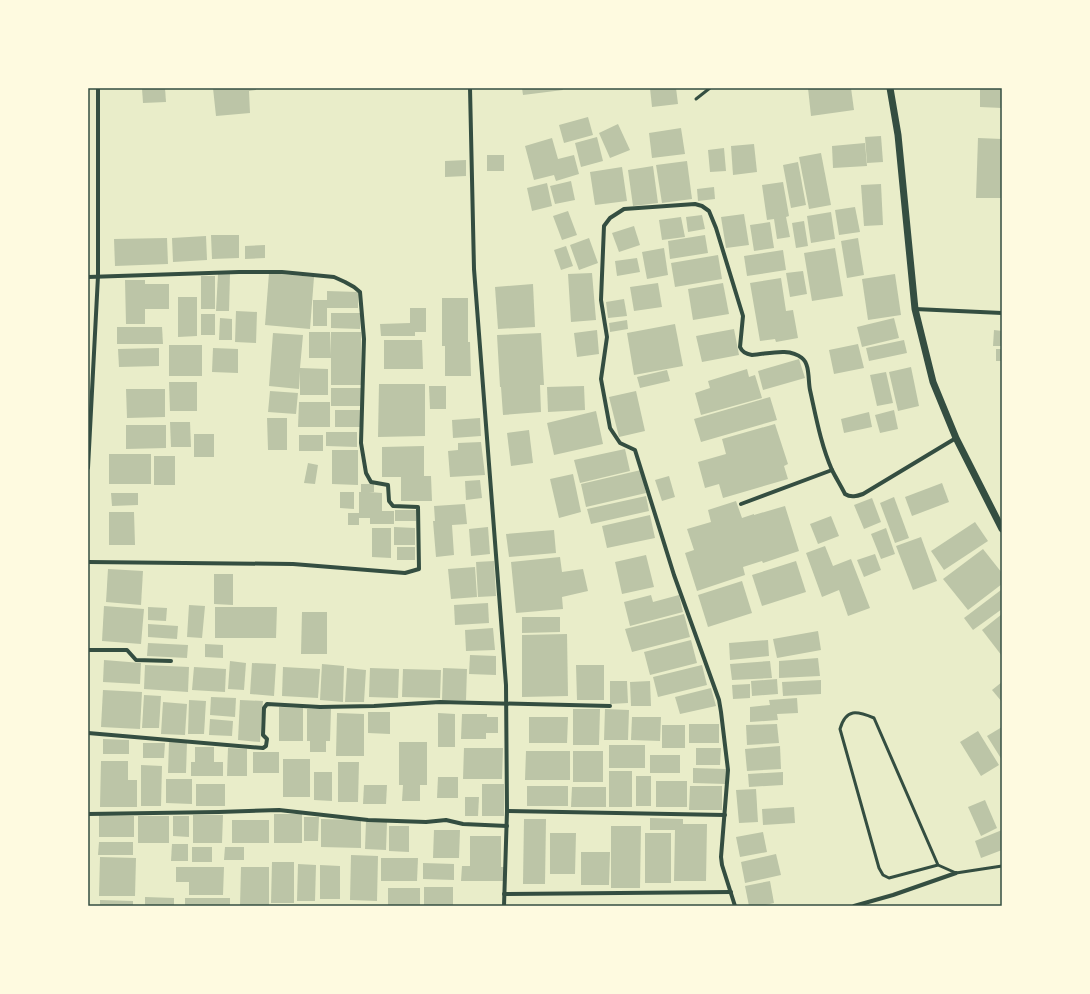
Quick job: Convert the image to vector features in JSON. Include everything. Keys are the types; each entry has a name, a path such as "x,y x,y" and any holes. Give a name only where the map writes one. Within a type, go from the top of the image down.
{"street":[{"path":"88,468 98,276 98,88"},
{"path":"470,88 474,269 506,703 507,826 504,906"},
{"path":"890,88 898,135 915,309 933,382 956,438 1002,529"},
{"path":"735,906 722,865 721,857 728,770 719,700 674,575 635,450 620,443 610,428 601,379 607,337 601,300 604,226 610,218 624,209 695,204 702,206 709,211 716,228 743,316 741,350 752,355 787,352 794,353 804,360 807,366 809,387 818,428 832,470 845,494 848,496 858,496 956,438"},
{"path":"88,277 282,272 334,277 354,287 360,292 364,339 361,443 366,473 371,482 388,485 389,501 393,506 418,507 420,569 405,573 398,573 293,564 88,562"},
{"path":"915,309 1002,313"},
{"path":"741,504 832,470"},
{"path":"88,650 127,650 136,660 171,661"},
{"path":"88,732 263,748 267,743 267,739 263,735 264,708 268,704 320,707 374,706 440,702 610,706"},
{"path":"88,814 279,810 368,820 426,822 446,820 464,824 507,826"},
{"path":"507,811 724,815"},
{"path":"854,906 893,895 956,873"},
{"path":"504,894 731,892"}],"lane":[{"path":"696,99 710,88"},
{"path":"938,865 874,718 860,712 848,714 843,718 840,729 879,868 883,875 889,878 938,865 956,873 1002,866"}],"building":[{"path":"142,88 165,88 166,102 143,103"},
{"path":"213,88 256,88 256,90 249,91 250,113 216,116"},
{"path":"522,88 562,88 563,90 523,95"},
{"path":"650,88 676,88 678,104 652,107"},
{"path":"808,88 851,88 854,110 811,116"},
{"path":"980,88 1002,88 1002,108 980,107"},
{"path":"588,117 593,135 564,143 559,125"},
{"path":"618,124 630,150 610,158 599,133"},
{"path":"681,128 685,154 652,158 649,133"},
{"path":"881,136 883,162 867,163 865,137"},
{"path":"597,137 603,161 581,167 575,143"},
{"path":"552,138 558,159 574,155 579,174 556,181 554,175 534,180 525,146"},
{"path":"978,138 1002,139 1002,198 976,198"},
{"path":"865,143 867,166 833,168 832,146"},
{"path":"754,144 757,172 733,175 731,146"},
{"path":"724,148 726,171 710,172 708,150"},
{"path":"821,153 831,205 809,209 799,157"},
{"path":"487,155 504,155 504,171 487,171"},
{"path":"466,160 466,176 445,177 445,161"},
{"path":"687,161 692,199 662,203 656,165"},
{"path":"798,162 806,205 791,208 783,165"},
{"path":"653,166 658,203 633,206 628,170"},
{"path":"622,167 627,201 595,205 590,172"},
{"path":"571,181 575,200 555,204 550,186"},
{"path":"783,182 789,216 786,217 790,237 777,239 774,219 767,220 762,185"},
{"path":"547,183 552,206 532,211 527,188"},
{"path":"881,184 883,225 864,226 861,185"},
{"path":"714,187 715,199 698,201 697,189"},
{"path":"855,207 860,232 839,235 835,210"},
{"path":"568,211 577,235 562,240 553,216"},
{"path":"831,212 835,239 811,243 807,216"},
{"path":"744,214 749,245 726,248 721,217"},
{"path":"702,215 705,229 688,232 686,217"},
{"path":"681,217 685,237 662,240 659,220"},
{"path":"804,221 808,246 796,248 792,223"},
{"path":"770,222 774,248 754,251 750,225"},
{"path":"634,226 640,245 619,252 612,233"},
{"path":"211,235 239,235 239,258 212,259"},
{"path":"705,235 708,253 670,259 668,241"},
{"path":"206,236 207,260 173,262 172,238"},
{"path":"167,238 168,264 115,266 114,239"},
{"path":"589,238 598,263 579,270 570,245"},
{"path":"858,238 864,275 847,278 841,241"},
{"path":"265,245 265,258 245,259 245,246"},
{"path":"566,246 573,266 561,270 554,250"},
{"path":"664,248 668,275 647,279 642,252"},
{"path":"835,248 843,296 812,301 804,253"},
{"path":"783,250 786,270 747,276 744,256"},
{"path":"718,255 722,279 675,287 671,263"},
{"path":"637,258 640,272 617,276 615,261"},
{"path":"803,271 807,294 790,297 786,273"},
{"path":"269,273 314,277 310,329 265,325"},
{"path":"592,273 596,320 571,322 568,274"},
{"path":"218,274 230,274 229,311 216,311"},
{"path":"895,274 901,315 868,320 862,279"},
{"path":"201,276 215,276 215,309 201,309"},
{"path":"781,278 786,311 793,310 798,338 776,342 775,339 760,341 750,283"},
{"path":"125,280 145,280 145,284 169,284 169,309 145,309 145,324 126,324"},
{"path":"658,283 662,307 634,311 630,287"},
{"path":"723,283 729,314 693,320 688,289"},
{"path":"533,284 535,327 498,329 495,287"},
{"path":"327,291 358,292 358,308 327,308 327,326 313,326 313,300 327,300"},
{"path":"178,297 197,297 197,336 178,337"},
{"path":"442,298 468,298 468,342 470,342 471,376 445,376 445,346 442,346"},
{"path":"624,299 627,316 608,318 606,302"},
{"path":"410,308 426,308 426,332 415,332 415,336 381,336 380,324 410,323"},
{"path":"236,311 257,312 256,343 235,342"},
{"path":"331,313 361,313 360,329 331,328"},
{"path":"201,314 215,314 215,335 201,335"},
{"path":"220,318 232,319 232,340 219,340"},
{"path":"894,318 899,338 862,347 857,327"},
{"path":"627,320 628,329 610,332 609,323"},
{"path":"675,324 683,366 634,375 627,333"},
{"path":"117,327 162,327 163,344 117,344"},
{"path":"734,329 739,355 702,362 696,336"},
{"path":"597,330 599,354 577,357 574,333"},
{"path":"994,330 1002,331 1002,346 993,346"},
{"path":"309,332 330,332 330,356 331,332 361,332 361,385 331,385 331,358 309,358"},
{"path":"273,333 303,335 300,368 328,369 328,395 300,395 300,371 299,389 269,386"},
{"path":"541,333 544,385 540,385 541,412 503,415 497,335"},
{"path":"384,340 422,340 423,369 384,369"},
{"path":"904,340 907,353 869,361 866,348"},
{"path":"858,344 864,368 834,374 829,350"},
{"path":"169,345 202,345 202,376 169,376"},
{"path":"159,348 159,366 119,367 118,349"},
{"path":"213,348 238,349 238,373 212,372"},
{"path":"996,349 1002,349 1002,361 996,361"},
{"path":"799,359 805,378 763,390 758,371"},
{"path":"911,367 919,406 898,411 889,372"},
{"path":"747,369 749,377 755,375 762,398 701,415 695,393 710,388 708,381"},
{"path":"667,370 670,381 640,388 637,377"},
{"path":"886,372 893,403 877,406 870,375"},
{"path":"169,382 197,382 197,411 170,411"},
{"path":"379,384 425,384 425,436 378,437"},
{"path":"429,386 446,386 446,409 430,409"},
{"path":"584,386 585,410 548,412 547,387"},
{"path":"331,388 361,388 361,406 331,406"},
{"path":"126,389 165,389 165,417 127,418"},
{"path":"270,391 298,393 296,414 268,412"},
{"path":"636,391 645,431 619,437 609,397"},
{"path":"770,397 777,420 701,442 694,419"},
{"path":"299,402 330,402 330,427 298,427"},
{"path":"335,410 360,410 360,427 335,427"},
{"path":"894,410 898,429 880,433 875,415"},
{"path":"596,411 603,444 554,455 547,423"},
{"path":"869,412 872,427 844,433 841,419"},
{"path":"267,418 287,418 287,450 268,450"},
{"path":"480,418 481,436 453,438 452,420"},
{"path":"170,422 190,422 191,447 171,447"},
{"path":"775,424 788,464 784,466 788,479 723,498 719,484 705,488 698,462 726,454 722,439"},
{"path":"126,425 166,425 166,448 126,449"},
{"path":"529,430 533,463 511,466 507,433"},
{"path":"326,432 357,432 357,447 326,446"},
{"path":"194,434 214,434 214,457 194,457"},
{"path":"299,435 323,435 323,451 299,451"},
{"path":"481,442 485,475 450,477 448,451 458,450 458,443"},
{"path":"424,446 424,476 431,476 432,501 401,501 401,477 382,477 382,447"},
{"path":"625,449 630,471 580,483 574,460"},
{"path":"332,450 358,450 358,485 332,484"},
{"path":"109,454 151,454 151,484 109,484"},
{"path":"154,456 175,456 175,485 154,485"},
{"path":"308,463 318,465 315,484 304,483"},
{"path":"641,470 646,493 586,507 581,484"},
{"path":"573,474 581,512 559,518 550,479"},
{"path":"669,476 675,497 662,501 655,480"},
{"path":"480,480 482,498 466,500 465,481"},
{"path":"942,483 949,502 912,516 905,497"},
{"path":"361,484 374,484 374,492 369,492 382,493 382,511 394,511 394,524 370,524 370,518 359,518 359,525 348,525 348,513 359,513 359,492 361,492"},
{"path":"340,492 354,492 354,509 340,508"},
{"path":"111,493 138,493 138,505 112,506"},
{"path":"646,496 649,511 591,524 587,509"},
{"path":"894,497 909,538 895,543 880,503"},
{"path":"872,498 881,522 864,529 854,505"},
{"path":"736,501 742,518 785,506 799,551 763,563 762,561 743,567 745,575 697,591 685,553 694,550 687,529 711,522 708,510"},
{"path":"465,504 467,524 452,525 454,555 436,557 433,521 435,521 434,506"},
{"path":"395,510 416,510 416,521 395,521"},
{"path":"109,512 134,512 135,545 109,545"},
{"path":"650,515 655,538 607,548 602,526"},
{"path":"831,516 839,536 818,544 810,524"},
{"path":"975,522 988,541 944,570 931,551"},
{"path":"394,527 415,528 415,545 394,545"},
{"path":"488,527 490,554 471,556 469,529"},
{"path":"372,528 391,528 391,558 372,557"},
{"path":"886,528 895,554 881,559 871,534"},
{"path":"554,530 556,553 509,557 506,534"},
{"path":"921,537 937,581 913,590 896,546"},
{"path":"825,546 833,566 851,559 870,608 848,616 839,590 822,597 806,553"},
{"path":"397,547 415,547 415,560 397,560"},
{"path":"983,549 1002,573 1002,584 968,610 943,579"},
{"path":"875,554 881,570 864,577 857,560"},
{"path":"646,555 654,587 622,594 615,562"},
{"path":"560,557 562,572 583,569 588,591 562,597 563,609 516,613 511,562"},
{"path":"494,561 496,596 478,597 476,562"},
{"path":"796,561 806,592 762,606 752,575"},
{"path":"475,567 477,597 451,599 448,569"},
{"path":"108,569 143,571 141,605 106,602"},
{"path":"214,574 233,574 233,605 214,604"},
{"path":"742,581 752,613 708,627 698,595"},
{"path":"1001,590 1002,609 973,630 964,618"},
{"path":"651,595 653,602 679,595 683,612 630,626 624,602"},
{"path":"488,603 489,623 455,625 454,605"},
{"path":"189,605 205,606 202,638 187,637"},
{"path":"104,606 144,609 141,644 102,641"},
{"path":"148,607 167,608 166,621 148,620"},
{"path":"215,607 277,607 276,638 215,638"},
{"path":"302,612 327,612 327,654 301,654"},
{"path":"684,614 690,637 632,652 625,629"},
{"path":"1002,614 1002,656 982,630"},
{"path":"522,617 560,617 560,632 522,633"},
{"path":"148,624 178,626 177,639 148,637"},
{"path":"493,628 495,650 466,651 465,630"},
{"path":"818,631 821,650 777,658 773,639"},
{"path":"567,634 568,696 522,697 522,635"},
{"path":"691,640 697,663 650,675 644,652"},
{"path":"768,640 769,656 730,660 729,643"},
{"path":"148,643 188,645 187,658 147,656"},
{"path":"205,644 223,645 223,658 205,657"},
{"path":"470,655 496,656 496,675 469,674"},
{"path":"818,658 820,676 779,678 779,661"},
{"path":"104,660 141,663 140,684 103,682"},
{"path":"230,661 246,663 244,690 228,689"},
{"path":"770,661 772,678 732,680 730,664"},
{"path":"252,663 276,664 274,696 250,694"},
{"path":"322,664 344,666 343,702 320,700"},
{"path":"145,665 189,667 188,692 144,689"},
{"path":"576,665 604,665 604,700 577,700"},
{"path":"702,665 707,685 658,697 653,677"},
{"path":"194,667 226,669 225,692 192,690"},
{"path":"283,667 320,669 318,698 282,696"},
{"path":"347,668 366,670 364,702 345,702"},
{"path":"370,668 399,669 398,698 369,697"},
{"path":"443,668 467,669 466,700 442,700"},
{"path":"403,669 441,670 440,698 402,697"},
{"path":"777,679 778,694 752,696 751,681"},
{"path":"821,680 821,694 783,696 782,682"},
{"path":"610,681 627,681 628,703 610,704"},
{"path":"650,681 651,706 631,706 630,682"},
{"path":"1002,682 1002,702 992,690"},
{"path":"750,684 750,698 733,699 732,685"},
{"path":"711,688 716,706 680,714 675,697"},
{"path":"103,690 142,692 140,729 101,727"},
{"path":"144,695 161,696 159,728 142,728"},
{"path":"211,697 236,698 235,717 210,715"},
{"path":"797,698 798,713 777,714 778,720 750,722 750,707 770,705 769,700"},
{"path":"189,700 206,701 204,734 188,734"},
{"path":"240,700 263,701 260,742 238,740"},
{"path":"163,702 187,704 185,735 161,734"},
{"path":"279,707 303,708 303,741 279,741"},
{"path":"307,709 331,709 330,741 326,741 326,752 310,752 310,741 307,741"},
{"path":"573,709 600,709 599,745 573,745"},
{"path":"605,709 629,710 628,740 604,740"},
{"path":"368,712 390,712 390,734 368,733"},
{"path":"337,713 364,714 364,756 336,756"},
{"path":"438,713 455,714 455,747 438,747"},
{"path":"462,714 487,714 487,717 498,717 498,733 486,733 486,739 461,739"},
{"path":"529,717 568,717 567,743 529,743"},
{"path":"632,717 661,717 660,741 631,740"},
{"path":"210,719 233,721 232,736 209,735"},
{"path":"689,724 719,724 719,743 689,743"},
{"path":"777,724 779,743 747,745 746,725"},
{"path":"662,725 685,725 685,748 662,748"},
{"path":"1002,727 1002,760 987,736"},
{"path":"978,731 999,765 981,776 960,742"},
{"path":"103,739 129,740 129,754 103,754"},
{"path":"169,742 187,742 186,773 168,773"},
{"path":"399,742 427,742 427,785 420,785 420,801 402,801 403,785 399,785"},
{"path":"143,743 165,743 164,758 143,758"},
{"path":"609,745 645,745 645,768 609,768"},
{"path":"780,746 781,769 747,771 745,749"},
{"path":"195,747 214,747 214,762 223,762 223,776 191,776 191,762 195,762"},
{"path":"228,748 247,749 247,776 227,776"},
{"path":"464,748 503,748 502,779 463,779"},
{"path":"696,748 721,748 720,765 696,765"},
{"path":"526,751 570,751 570,780 525,780"},
{"path":"573,751 603,751 603,782 573,782"},
{"path":"253,752 279,752 279,773 253,773"},
{"path":"650,755 680,755 680,773 650,773"},
{"path":"283,759 310,759 310,797 283,797"},
{"path":"101,761 128,761 128,780 137,780 137,807 100,807"},
{"path":"338,762 359,762 358,802 338,802"},
{"path":"141,765 162,766 161,806 141,806"},
{"path":"693,768 726,769 726,784 693,783"},
{"path":"609,771 632,771 632,807 609,807"},
{"path":"314,772 332,772 332,801 314,800"},
{"path":"783,772 783,785 749,787 748,774"},
{"path":"636,776 651,776 651,806 636,806"},
{"path":"438,777 458,777 458,798 437,798"},
{"path":"166,779 192,779 192,804 166,803"},
{"path":"656,781 687,781 687,807 656,807"},
{"path":"196,784 225,784 225,806 196,806"},
{"path":"482,784 504,784 504,816 482,816"},
{"path":"364,785 387,785 386,804 363,804"},
{"path":"527,786 568,786 568,806 527,806"},
{"path":"690,786 722,786 722,810 689,810"},
{"path":"572,787 606,787 606,807 571,807"},
{"path":"756,789 758,822 739,823 736,790"},
{"path":"465,797 479,797 478,816 465,816"},
{"path":"985,800 997,828 981,836 968,807"},
{"path":"794,807 795,823 763,825 762,809"},
{"path":"274,814 302,814 302,843 274,843"},
{"path":"99,815 134,816 134,837 99,837"},
{"path":"193,815 223,815 222,843 193,843"},
{"path":"138,816 169,816 169,843 138,843"},
{"path":"173,816 189,816 189,837 173,836"},
{"path":"304,817 319,817 318,841 304,841"},
{"path":"650,818 683,819 683,824 707,824 706,881 674,881 675,830 650,830"},
{"path":"321,819 361,820 361,848 321,847"},
{"path":"524,819 546,819 545,884 523,884"},
{"path":"232,820 269,820 269,843 232,843"},
{"path":"366,821 387,822 386,850 365,849"},
{"path":"389,826 409,826 409,852 389,851"},
{"path":"611,826 641,826 640,888 611,888"},
{"path":"434,830 460,830 459,858 433,858"},
{"path":"1002,830 1002,850 981,858 975,841"},
{"path":"763,832 767,852 740,857 736,837"},
{"path":"550,833 576,833 575,874 550,874"},
{"path":"645,833 671,833 671,883 645,883"},
{"path":"470,836 501,836 501,867 504,867 504,881 461,881 462,866 470,866"},
{"path":"99,842 133,842 133,855 98,855"},
{"path":"172,844 188,844 188,861 171,861"},
{"path":"192,847 212,847 212,862 192,862"},
{"path":"225,847 244,847 244,860 224,860"},
{"path":"581,852 610,852 609,885 581,885"},
{"path":"776,854 781,875 745,883 741,862"},
{"path":"351,855 378,856 377,901 350,900"},
{"path":"100,857 136,858 135,896 99,896"},
{"path":"381,858 418,858 417,881 381,881"},
{"path":"272,862 294,862 294,903 271,903"},
{"path":"423,863 454,864 454,880 423,879"},
{"path":"298,864 316,865 315,901 297,901"},
{"path":"320,865 340,866 340,899 320,899"},
{"path":"176,867 224,867 223,895 189,895 189,882 176,882"},
{"path":"241,867 269,867 269,906 240,906"},
{"path":"770,881 774,903 761,906 749,906 745,886"},
{"path":"424,887 453,887 453,906 424,906"},
{"path":"388,888 420,888 420,906 388,906"},
{"path":"145,897 174,898 174,906 145,906"},
{"path":"185,898 230,898 230,906 185,906"},
{"path":"100,900 133,901 133,906 100,906"}]}
